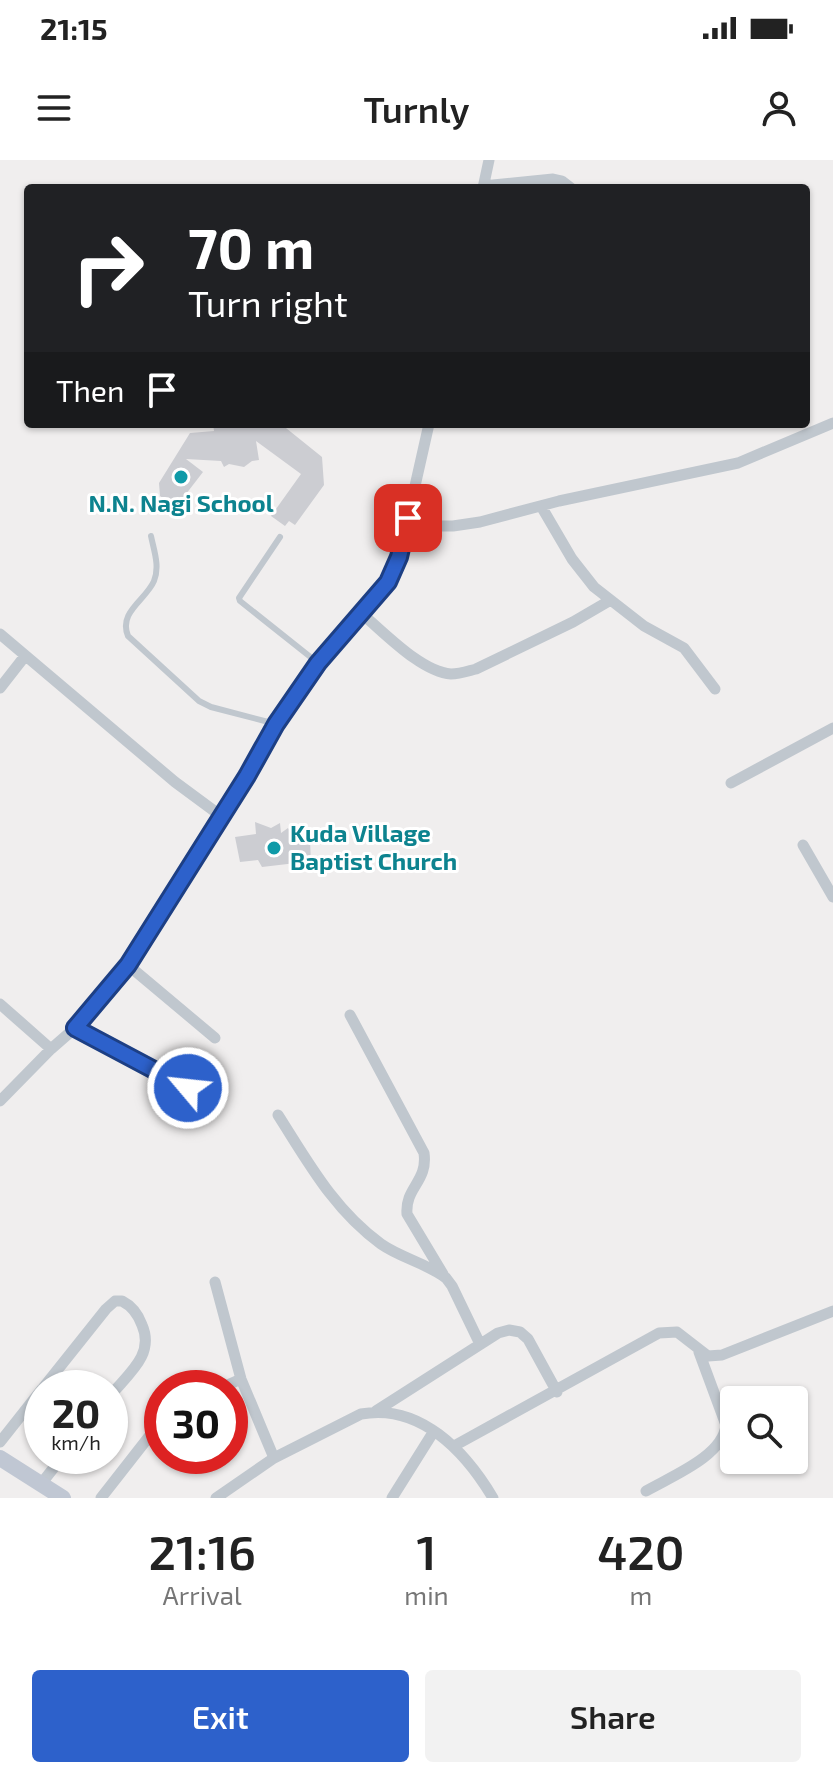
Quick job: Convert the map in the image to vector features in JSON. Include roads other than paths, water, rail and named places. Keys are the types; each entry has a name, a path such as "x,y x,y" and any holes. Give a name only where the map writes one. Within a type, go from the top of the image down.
{"main road":[{"path":"0,1458 63,1498"}],"street":[{"path":"484,184 489,160"},
{"path":"509,184 553,179 566,184"},
{"path":"408,518 437,526 453,526 738,463 833,423"},
{"path":"0,1101 75,1028 128,965 276,724 318,663 379,596 395,568 428,428"},
{"path":"541,506 572,559 594,587 644,626 684,648 715,689"},
{"path":"362,614 436,671 460,673 476,669 609,601"},
{"path":"0,634 175,782 221,816"},
{"path":"0,688 25,656"},
{"path":"731,783 833,728"},
{"path":"803,845 833,897"},
{"path":"128,965 215,1038"},
{"path":"0,1004 51,1049"},
{"path":"350,1015 424,1153 426,1167 406,1204 407,1214 452,1286 480,1344"},
{"path":"75,1028 188,1088"},
{"path":"278,1115 325,1189 344,1212 380,1243 446,1278"},
{"path":"215,1282 239,1370"},
{"path":"57,1370 106,1309 115,1301 122,1301 138,1315 147,1337 146,1349 128,1372"},
{"path":"454,1446 557,1392 659,1333 677,1332 699,1352 708,1356 722,1355 833,1311"},
{"path":"376,1411 480,1344 509,1330 520,1332 528,1339 557,1392"},
{"path":"646,1491 711,1453 725,1434 726,1425 699,1352"},
{"path":"248,1396 274,1458"},
{"path":"0,1442 24,1411"},
{"path":"216,1498 274,1458 361,1414 376,1411 407,1416 434,1431 454,1446 493,1498"},
{"path":"392,1498 434,1431"},
{"path":"101,1498 144,1443"},
{"path":"41,1484 49,1474"}],"lane":[{"path":"151,536 156,561 155,576 128,616 125,628 128,636 199,701 276,724"},
{"path":"280,537 239,598 318,663"}],"place":[{"name":"N.N. Nagi School","path":"181,477"},
{"name":"Kuda Village Baptist Church","path":"274,848"}]}
